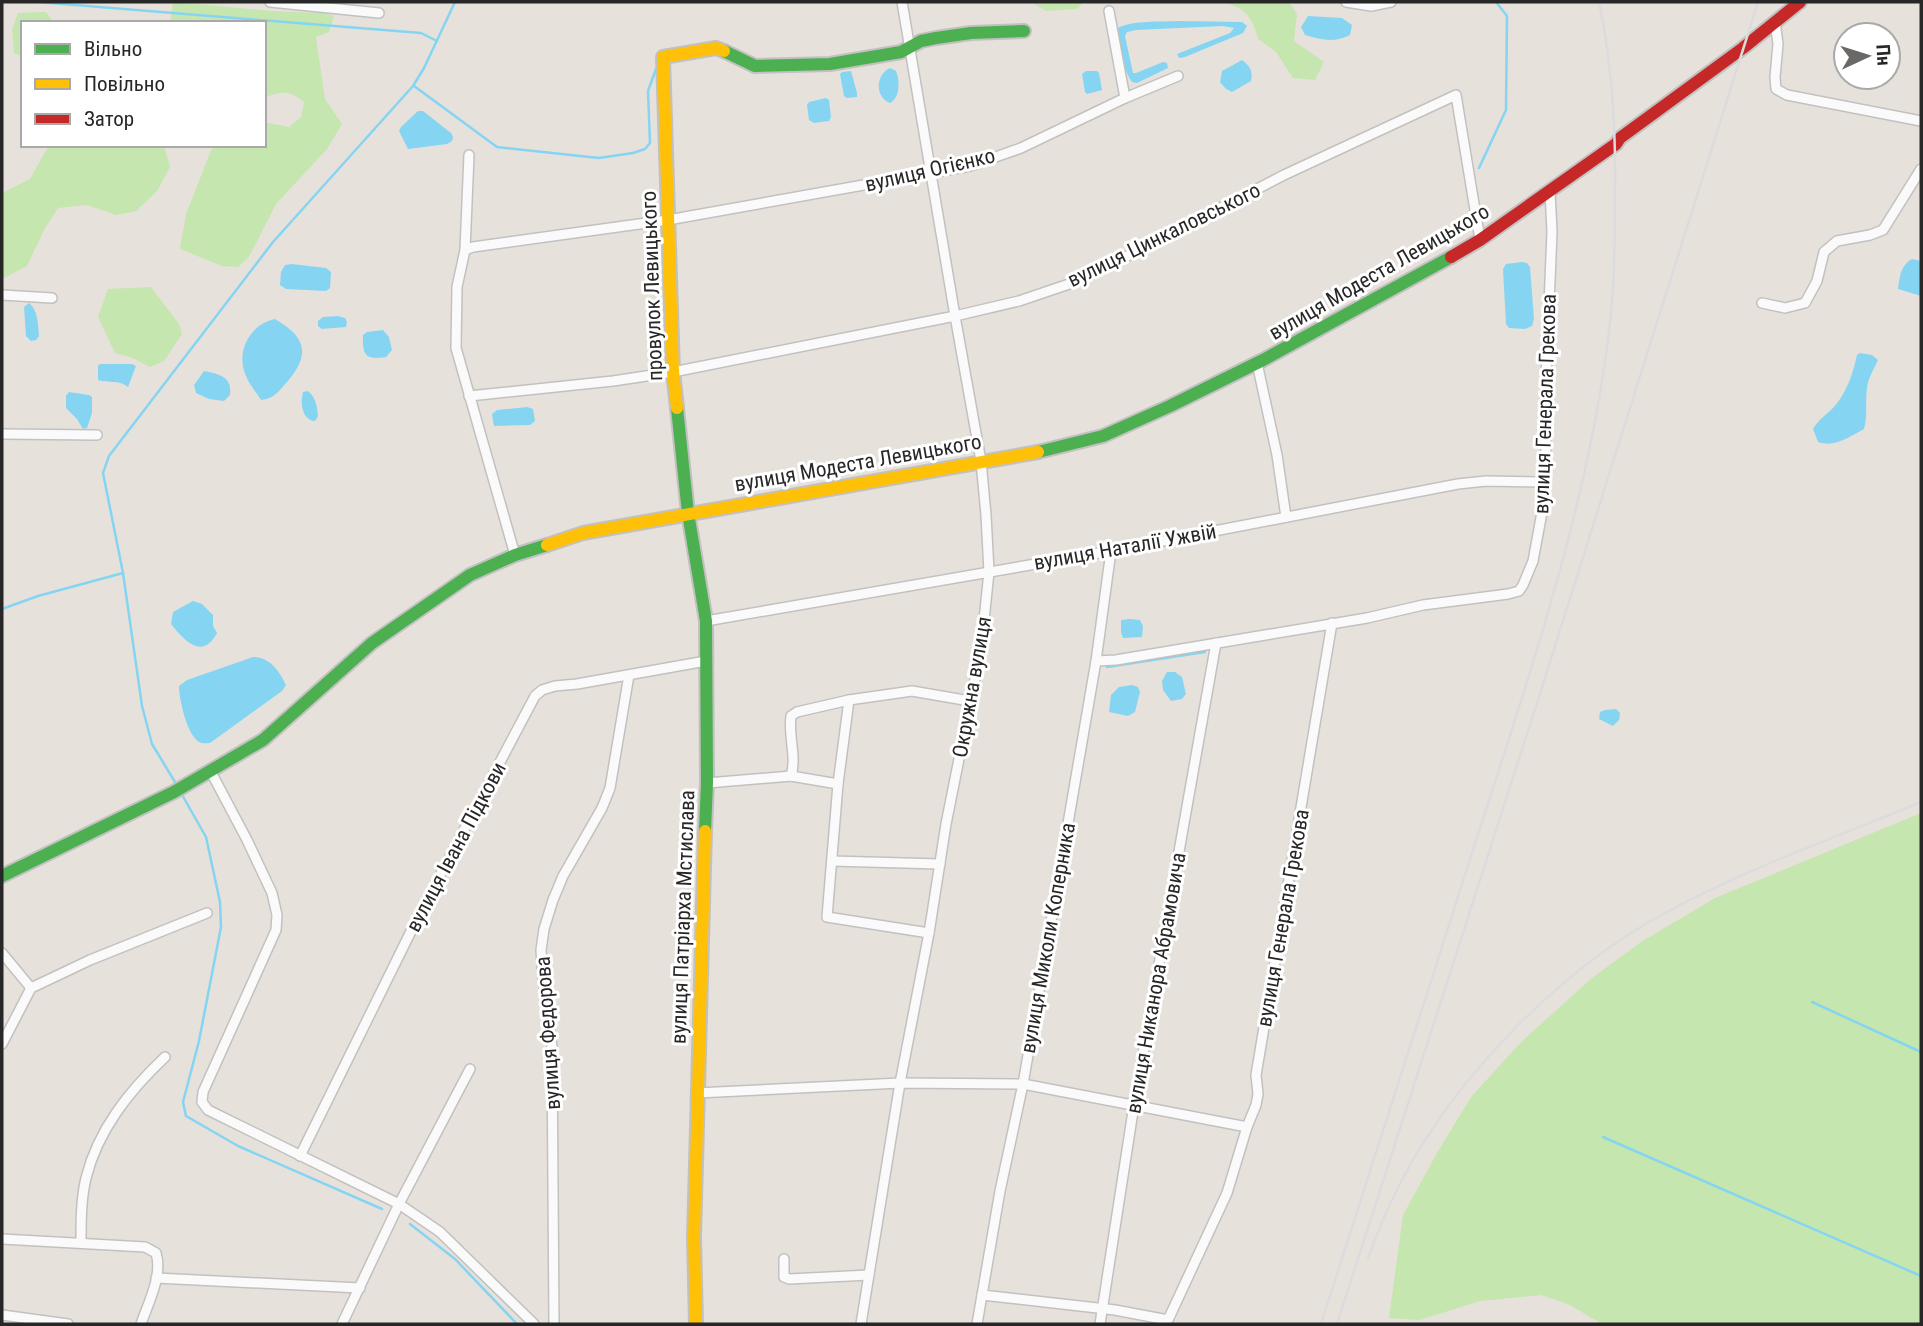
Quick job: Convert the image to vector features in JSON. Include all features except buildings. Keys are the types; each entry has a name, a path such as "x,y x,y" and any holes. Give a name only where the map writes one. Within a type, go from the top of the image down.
{"street":[{"path":"270,2 379,13"},
{"name":"Окружна вулиця","path":"861,1324 900,1083 981,649 989,572 981,461 902,2"},
{"path":"1346,2 1371,5 1391,2"},
{"path":"1800,2 1775,21 1778,44 1776,89 1787,95 1921,121"},
{"path":"1109,10 1125,98"},
{"name":"вулиця Модеста Левицького","path":"2,876 188,785 263,740 372,643 470,575 515,555 583,533 1053,449 1103,436 1170,406 1257,363 1425,273 1480,240 1616,144 1620,138 1743,48 1775,21"},
{"path":"909,48 921,41 936,38 971,33 1024,31"},
{"name":"провулок Левицького","path":"688,513 673,372 663,57 716,48 755,66 780,66 830,64 901,52 909,48"},
{"name":"вулиця Огієнко","path":"465,250 487,244 668,220 970,166 1021,148 1178,76"},
{"name":"вулиця Цинкаловського","path":"469,396 673,372 1019,301 1081,280 1284,175 1456,95 1480,240"},
{"path":"469,155 465,250 457,287 456,348 515,555"},
{"path":"1762,303 1785,308 1805,303 1817,281 1824,252 1837,241 1883,230 1921,169"},
{"name":"вулиця Генерала Грекова","path":"1096,661 1116,660 1367,618 1423,605 1519,591 1533,561 1545,496 1546,375 1552,232 1550,191"},
{"path":"2,295 52,298"},
{"path":"1257,363 1277,455 1286,517"},
{"path":"2,435 97,435"},
{"name":"вулиця Наталії Ужвій","path":"706,621 1111,551 1458,484 1486,481 1544,482"},
{"name":"вулиця Патріарха Мстислава","path":"688,513 706,621 707,783 696,1093 696,1324"},
{"name":"вулиця Миколи Коперника","path":"977,1324 1000,1191 1023,1084 1096,661 1111,551"},
{"name":"вулиця Генерала Грекова","path":"1103,1310 1168,1320 1227,1193 1256,1105 1256,1075 1332,624"},
{"name":"вулиця Никанора Абрамовича","path":"1100,1324 1134,1105 1216,643"},
{"name":"вулиця Івана Підкови","path":"299,1156 419,915 536,696 542,690 555,686 706,661"},
{"name":"вулиця Федорова","path":"554,1324 552,1047 541,950 544,929 563,876 603,808 610,788 629,675"},
{"path":"790,776 794,766 791,716 797,712 849,700 912,691 970,701"},
{"path":"849,700 838,784 827,916 929,933"},
{"path":"211,772 272,893 277,915 276,930 203,1092 202,1102 208,1110 399,1205 440,1232 534,1324"},
{"path":"707,783 790,776 838,784"},
{"path":"832,861 940,864"},
{"path":"2,1044 32,988 90,960 207,913"},
{"path":"2,953 32,988"},
{"path":"80,1243 86,1177 96,1149 119,1107 138,1082 164,1058"},
{"path":"342,1324 399,1205 470,1069"},
{"path":"696,1093 900,1083 1023,1084 1247,1127"},
{"path":"2,1239 145,1247 156,1253 159,1262 156,1278 142,1324"},
{"path":"784,1259 784,1277 789,1279 869,1275"},
{"path":"156,1278 360,1288"},
{"path":"982,1294 1103,1310"},
{"path":"2,1315 21,1321 68,1324"}],"green space":[{"path":"173,2 334,16 329,32 316,37 325,99 342,124 327,149 276,204 249,257 238,267 222,266 180,249 186,214 210,153 213,147 266,147 266,122 289,127 301,117 304,102 285,93 266,97 266,21 170,21"},
{"path":"1031,2 1084,2 1077,9 1046,11"},
{"path":"1219,2 1289,2 1297,14 1294,41 1324,62 1315,80 1293,78 1276,52 1258,39 1250,18 1240,9"},
{"path":"46,12 53,21 21,21 21,56 14,53 12,30 18,13"},
{"path":"48,147 165,147 170,167 157,191 136,211 116,215 87,205 58,208 27,266 2,279 2,193 30,179"},
{"path":"151,287 179,324 182,334 164,361 150,367 115,353 98,317 108,289"},
{"path":"1921,813 1921,1324 1602,1324 1570,1305 1541,1295 1480,1301 1420,1320 1389,1318 1403,1215 1471,1097 1522,1041 1592,978 1641,942 1715,898"}],"water":[{"path":"1308,16 1342,18 1352,25 1350,35 1328,40 1305,35 1301,27"},
{"path":"1242,22 1247,26 1243,33 1179,58 1177,54 1230,33 1234,28 1223,26 1127,32 1125,36 1133,73 1163,62 1167,63 1168,68 1137,83 1132,82 1121,56 1118,28 1139,23"},
{"path":"1242,60 1250,69 1251,81 1232,92 1220,82 1222,71"},
{"path":"890,68 896,71 898,84 896,97 890,103 879,91 879,81"},
{"path":"851,71 857,97 847,98 844,96 840,74"},
{"path":"1086,71 1099,73 1102,90 1087,94 1085,92 1082,74"},
{"path":"826,98 829,100 829,121 814,123 809,120 809,102"},
{"path":"418,111 423,111 451,133 452,141 408,149 399,131"},
{"path":"1912,259 1921,261 1921,296 1898,289 1903,268"},
{"path":"1522,262 1530,267 1534,319 1532,326 1525,329 1509,328 1506,324 1503,269 1506,264"},
{"path":"285,265 326,268 331,272 330,288 326,291 286,289 280,285 281,272"},
{"path":"29,303 36,314 39,336 31,341 26,336 24,307"},
{"path":"323,317 345,318 346,327 322,329 318,326 318,321"},
{"path":"275,319 299,339 302,355 295,372 281,388 273,396 261,400 246,376 242,358 252,333 266,322"},
{"path":"383,330 389,337 392,350 386,357 370,357 363,348 363,335"},
{"path":"1860,353 1872,355 1878,360 1866,393 1864,429 1836,442 1818,442 1813,429 1842,396"},
{"path":"100,364 136,366 128,387 98,380"},
{"path":"204,371 220,375 227,380 230,395 224,401 209,399 196,393 194,385"},
{"path":"308,391 317,406 318,416 315,421 307,418 303,410 303,392"},
{"path":"69,392 92,397 92,413 87,428 83,429 66,408 66,396"},
{"path":"527,407 533,409 535,421 530,425 494,426 492,414 497,410"},
{"path":"193,601 202,604 213,615 213,626 217,633 205,646 193,645 171,624 173,612"},
{"path":"1121,620 1140,620 1143,626 1142,637 1123,638"},
{"path":"253,657 264,659 273,665 286,685 282,691 210,743 199,742 187,725 179,686 187,680"},
{"path":"1167,672 1175,672 1182,677 1186,694 1182,699 1171,701 1163,690 1162,681"},
{"path":"1119,687 1138,687 1140,692 1135,712 1128,716 1109,712 1111,695"},
{"path":"1616,709 1620,713 1619,720 1613,726 1599,719 1600,712"}],"waterway":[{"path":"38,2 421,33 437,41"},
{"path":"123,573 103,473 109,456 273,242 413,86 455,2"},
{"path":"1479,168 1506,110 1507,16 1496,2"},
{"path":"414,86 497,147 599,158 633,153 645,149 650,143 648,91 656,69"},
{"path":"2,609 38,596 123,573 142,706 152,744 178,787"},
{"path":"1107,667 1205,652"},
{"path":"181,793 206,837 220,902 221,927 199,1041 183,1102 186,1116 238,1146 382,1209"},
{"path":"1812,1002 1921,1052"},
{"path":"1603,1137 1921,1276"},
{"path":"410,1224 455,1259 517,1324"}],"railway":[{"path":"1321,1324 1538,647 1576,510 1591,441 1612,303 1615,248 1614,121 1599,2"},
{"path":"1337,1324 1538,700 1758,2"},
{"path":"1368,1258 1392,1200 1414,1158 1441,1116 1506,1037 1582,968 1622,939 1694,898 1758,868 1921,802"}],"traffic: fast":[{"path":"724,51 755,66 830,64 901,52 921,41 936,38 971,33 1024,31"},
{"path":"1038,452 1103,436 1170,406 1263,360 1451,257"},
{"path":"677,408 688,513 706,621 705,831"},
{"path":"2,876 174,792 263,740 372,643 470,575 515,555 547,545"}],"traffic: slow":[{"path":"677,408 673,372 663,57 716,48 724,51"},
{"path":"547,545 583,533 1038,452"},
{"path":"696,1324 694,1237 705,831"}],"traffic: jam":[{"path":"1451,257 1480,240 1616,144 1620,138 1743,48 1800,2"}]}
